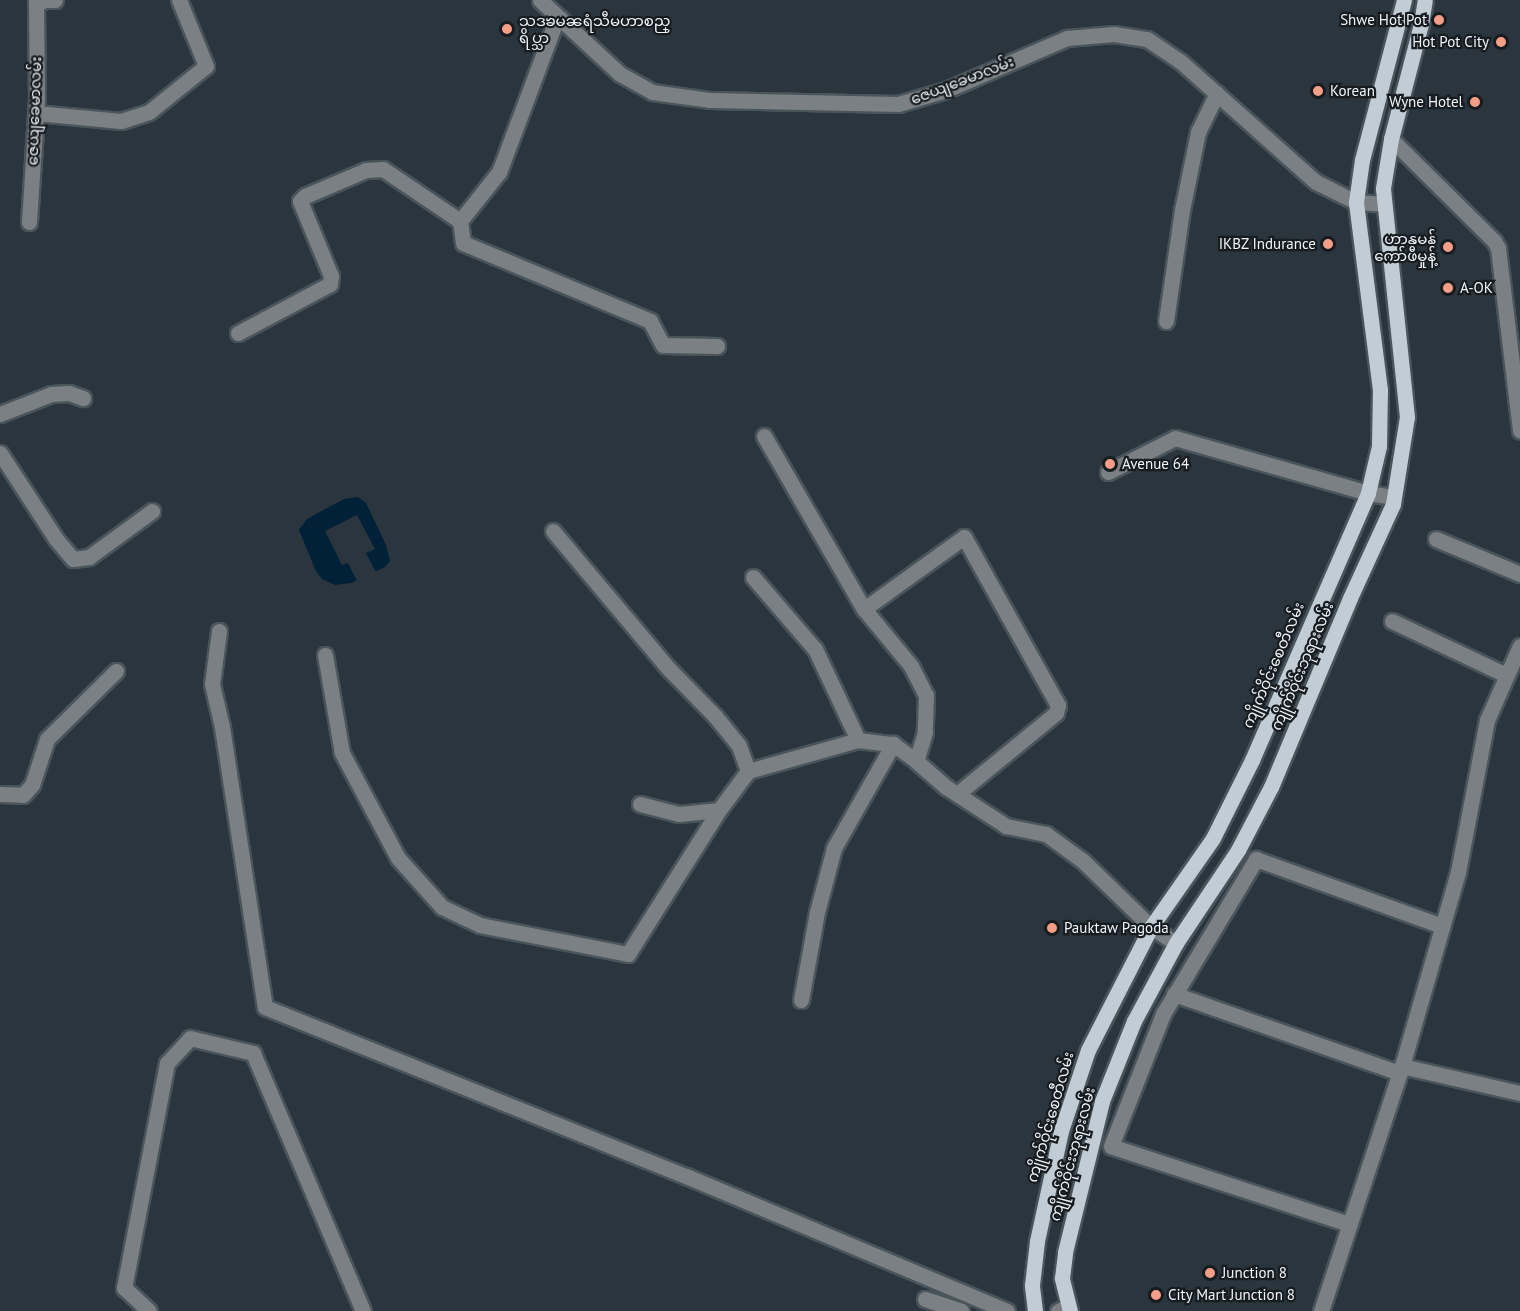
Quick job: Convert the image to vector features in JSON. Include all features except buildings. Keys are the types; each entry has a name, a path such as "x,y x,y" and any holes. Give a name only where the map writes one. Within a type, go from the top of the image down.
{"main road":[{"name":"ကျိုက်ဝိုင်းစေတီလမ်း","path":"1035,1311 1032,1285 1037,1241 1062,1131 1088,1050 1151,927 1214,838 1275,708 1368,493 1379,446 1380,400 1356,202 1362,160 1404,0"},
{"name":"ကျိုက်ဝိုင်းဘုရားလမ်း","path":"1065,1310 1062,1278 1065,1252 1102,1101 1134,1021 1176,943 1238,850 1271,786 1394,497 1407,417 1383,188 1391,139 1421,24 1425,0"},
{"path":"1326,587 1350,598"},
{"path":"1275,708 1299,719"}],"street":[{"path":"36,1 55,0"},
{"path":"36,113 121,121 149,112 176,91 206,66 178,0"},
{"name":"ဇေယျခေမာလမ်း","path":"540,0 620,74 652,92 710,100 898,104 946,90 1067,38 1114,34 1148,39 1180,61 1316,182 1356,202"},
{"name":"ဇေယျခေမာလမ်း","path":"29,222 36,113 36,1"},
{"path":"557,18 499,172 460,221 463,243 650,321 663,345 717,346"},
{"path":"1166,321 1182,210 1198,132 1217,93"},
{"path":"1391,139 1494,241 1498,248 1520,431"},
{"path":"238,333 330,284 330,276 300,201 305,196 366,170 383,169 460,221"},
{"path":"1356,202 1383,204"},
{"path":"0,414 51,394 69,393 83,398"},
{"path":"764,436 864,609 911,666 926,695 924,732 915,761"},
{"path":"1108,472 1175,438 1368,493 1394,497"},
{"path":"0,453 56,539 73,559 88,557 152,511"},
{"path":"552,531 669,669 715,716 739,746 748,771"},
{"path":"864,609 964,537 1058,705 1056,713 957,794"},
{"path":"1436,539 1520,574"},
{"path":"753,577 815,649 858,740"},
{"path":"1392,621 1506,675"},
{"path":"219,631 212,684 222,727 265,1007 686,1176 1007,1311"},
{"path":"1321,1311 1401,1070 1458,872 1487,720 1520,646"},
{"path":"325,655 342,753 398,858 442,907 480,925 628,954 719,810 748,771 858,740 893,744 957,794 1006,826 1046,834 1083,861 1151,927 1176,943"},
{"path":"0,794 23,795 32,785 47,738 116,671"},
{"path":"801,1000 817,912 834,848 893,744"},
{"path":"640,804 679,814 719,810"},
{"path":"1349,1224 1111,1146 1163,1014 1256,859 1442,926"},
{"path":"1174,994 1401,1070 1520,1093"},
{"path":"149,1311 124,1288 167,1063 190,1038 253,1053 363,1311"},
{"path":"926,1299 961,1311"}],"water":[{"path":"358,497 366,503 386,545 390,561 385,567 351,583 335,585 322,579 316,571 299,530 306,520 314,515 344,499"}],"pier":[{"path":"357,515 375,549 366,553 377,574 358,583 348,563 342,565 325,531"}],"place":[{"name":"Shwe Hot Pot","path":"1439,20"},
{"name":"သဒၶမၼရံသီမဟာစည္ ရိပ္သာ","path":"507,29"},
{"name":"Hot Pot City","path":"1501,42"},
{"name":"Korean","path":"1318,91"},
{"name":"Wyne Hotel","path":"1475,102"},
{"name":"IKBZ Indurance","path":"1328,244"},
{"name":"ဟာနုမန် ကော်ဖီမှုန့်","path":"1448,247"},
{"name":"A-OK","path":"1448,288"},
{"name":"Avenue 64","path":"1110,464"},
{"name":"Pauktaw Pagoda","path":"1052,928"},
{"name":"Junction 8","path":"1210,1273"},
{"name":"City Mart Junction 8","path":"1156,1295"}]}
